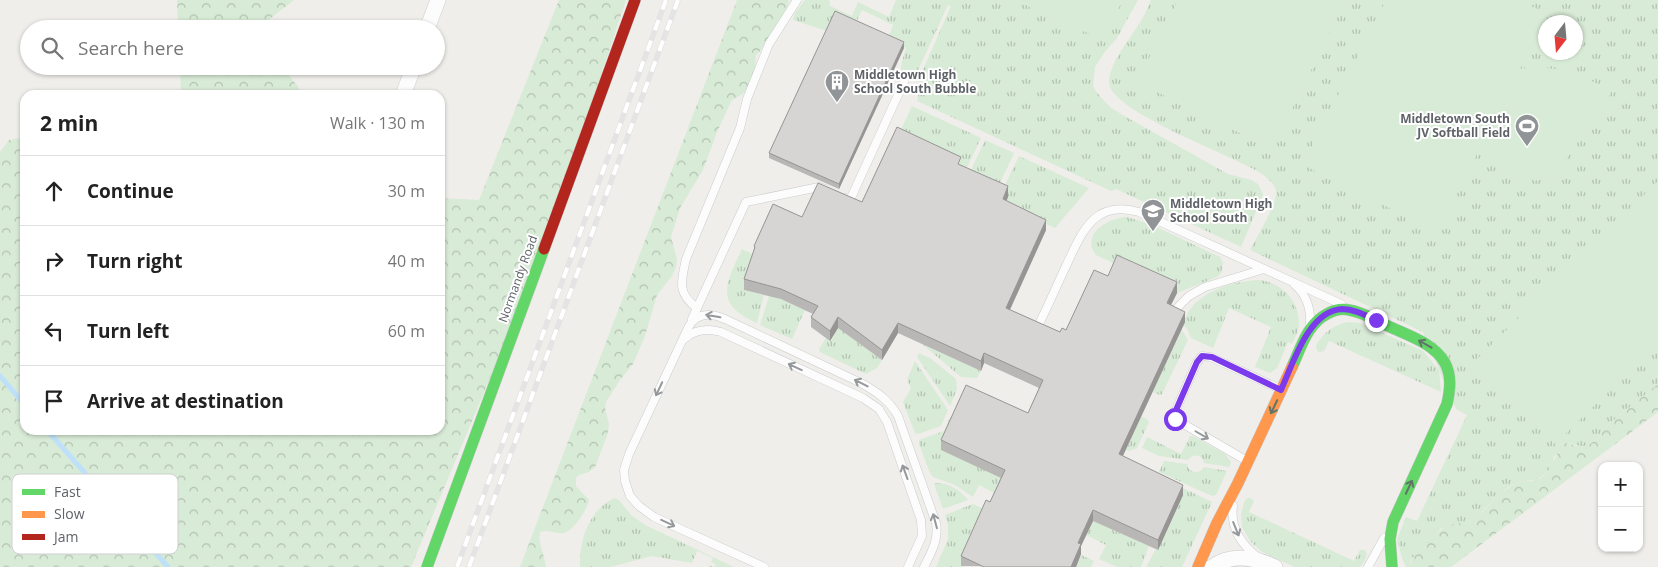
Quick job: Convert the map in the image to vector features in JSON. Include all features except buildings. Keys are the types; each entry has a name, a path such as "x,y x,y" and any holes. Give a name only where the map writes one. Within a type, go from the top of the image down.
{"street":[{"path":"430,20 438,0"},
{"name":"Normandy Road","path":"427,567 635,0"},
{"path":"405,90 411,75"},
{"path":"1198,567 1217,523 1238,483 1308,333 1318,320 1330,312 1342,309 1358,312 1427,344 1443,359 1450,376 1450,394 1447,404 1397,513 1390,539 1392,567"},
{"path":"1212,567 1219,562 1232,558 1247,558 1272,565"}],"lane":[{"path":"697,308 687,301 683,290 683,273 686,259 740,128 747,99 769,44 798,0"},
{"path":"764,567 654,517 634,502 627,488 624,470 629,454 746,202 819,187 850,200 904,82"},
{"path":"1040,322 1084,228 1098,215 1118,208 1139,212 1358,312"},
{"path":"1176,309 1189,296 1205,287 1264,269"},
{"path":"1287,280 1298,288 1307,301 1311,319 1308,333"},
{"path":"689,326 695,318 704,314 720,317 861,383 888,401 898,416 936,523 937,537 924,567"},
{"path":"680,344 695,332 709,330 721,332 863,398 879,409 887,422 922,520 922,536 908,567"},
{"path":"1248,461 1175,419 1176,410 1197,362 1202,356 1212,357 1281,390"},
{"path":"1238,483 1232,510 1236,532 1248,549 1272,565"},
{"path":"1368,567 1397,513"}],"green space":[{"path":"177,0 294,0 268,20 178,20"},
{"path":"559,0 626,0 541,256 411,567 0,567 0,152 9,140 20,138 20,435 445,435 445,198 479,200"},
{"path":"737,0 789,0 781,20 756,55 755,70 749,86 743,94 732,100 717,132 703,170 680,208 671,237 677,259 676,267 672,276 657,295 645,336 633,364 606,402 605,408 609,424 608,433 595,467 576,478 576,486 589,500 586,509 575,525 567,532 540,532 539,536 546,567 520,567"},
{"path":"805,0 829,0 830,6 852,16 858,2 889,17 896,0 1138,0 1117,38 1095,67 1093,86 1110,107 1126,117 1228,174 1251,180 1258,184 1263,194 1241,247 1116,189 1111,191 917,101 921,83 918,81 951,6 948,5 914,79 901,73 906,48 888,38 893,25 862,10 856,23 827,31 793,20 795,13"},
{"path":"1017,0 1127,0 1126,3 1122,2 1109,26 1106,25 1103,31 1090,34 1083,31 1082,34"},
{"path":"1151,0 1658,0 1658,384 1609,424 1597,439 1586,447 1566,443 1554,457 1552,467 1538,479 1519,482 1508,487 1474,519 1464,524 1450,525 1440,529 1434,538 1418,551 1410,561 1410,567 1406,567 1397,539 1406,517 1417,521 1467,415 1456,409 1423,332 1250,250 1274,204 1276,191 1268,179 1248,166 1150,119 1128,106 1114,93 1109,81 1113,66 1141,21"},
{"path":"1178,0 1346,0 1272,149 1137,82"},
{"path":"1386,0 1519,0 1547,14 1538,15 1538,32 1520,69 1557,69 1578,75 1612,91 1556,174 1552,172 1549,178 1534,181 1529,177 1527,180 1480,148 1438,232 1303,165"},
{"path":"180,75 289,75 300,90 181,90"},
{"path":"912,106 981,138 966,170 897,138"},
{"path":"985,140 1014,153 999,185 970,172"},
{"path":"1019,156 1089,188 1055,228 1003,209 1001,193"},
{"path":"1657,182 1658,343 1555,444 1474,362"},
{"path":"1127,217 1150,224 1220,257 1223,263 1221,273 1217,277 1177,293 1096,255 1091,240 1098,228 1112,220"},
{"path":"742,249 754,255 744,290 764,295 757,323 743,316 734,308 727,292 731,272"},
{"path":"1257,280 1266,281 1281,288 1292,300 1298,316 1299,328 1292,344 1288,342 1277,368 1270,373 1255,367 1271,327 1229,308 1213,348 1191,338 1186,327 1183,326 1193,306 1202,298 1223,287"},
{"path":"769,296 774,296 805,310 792,339 760,325"},
{"path":"1348,322 1360,323 1423,351 1439,370 1441,392 1329,341 1324,351 1317,351 1316,346 1325,333 1333,327"},
{"path":"838,328 882,360 877,368 866,374 820,352 819,349 826,338 831,341"},
{"path":"1182,330 1188,340 1162,394 1152,392"},
{"path":"922,344 981,371 977,378 961,377"},
{"path":"919,353 930,358 956,379 957,389 950,406 917,357"},
{"path":"915,361 948,410 941,426 918,434 915,433 903,402 911,388 907,380"},
{"path":"1658,384 1658,412 1451,567 1410,567 1415,554 1443,528 1473,519 1511,486 1517,483 1537,480 1544,476 1558,452 1566,443 1586,447 1597,439 1609,424"},
{"path":"1141,416 1149,422 1137,448 1129,451 1126,450"},
{"path":"950,417 1005,480 998,495 979,485 973,497 955,485 933,477 930,473 919,440 944,431"},
{"path":"1190,436 1225,454 1231,462 1229,467 1204,463 1203,459 1194,455 1188,460 1159,456 1142,448 1147,437 1181,454"},
{"path":"1127,461 1212,502 1182,567 1146,567 1157,550"},
{"path":"1164,461 1187,464 1191,471 1195,472 1201,471 1204,467 1227,471 1216,495 1212,496 1159,472"},
{"path":"935,483 953,487 968,500 943,509"},
{"path":"614,498 619,500 631,515 645,525 734,567 714,567 716,564 711,562 713,558 697,551 692,563 652,556 610,567 580,567 581,547 587,527 598,510"},
{"path":"1247,498 1251,498 1254,501 1249,512 1354,561 1360,550 1365,550 1366,557 1364,561 1360,567 1295,567 1262,552 1250,541 1242,527 1241,514"},
{"path":"973,504 986,510 962,567 936,567 948,539 948,526 945,515"},
{"path":"1093,521 1149,546 1141,567 1117,567 1099,559 1106,545 1086,535"},
{"path":"1081,555 1094,561 1091,567 1076,567"}],"waterway":[{"path":"0,376 20,399"},
{"path":"51,435 86,474"},
{"path":"157,554 168,567"}],"railway":[{"path":"457,567 666,0"},
{"path":"469,567 678,0"}],"traffic: fast":[{"path":"427,567 544,249"},
{"path":"1292,367 1305,337 1314,324 1320,318 1343,309 1364,314 1420,340 1434,350 1445,363 1450,378 1447,404 1393,522 1390,539 1392,567"}],"traffic: slow":[{"path":"1198,567 1217,523 1238,483 1292,367"}],"traffic: jam":[{"path":"544,249 635,0"}],"place":[{"name":"Middletown High School South Bubble","path":"837,103"},
{"name":"Middletown South JV Softball Field","path":"1527,147"},
{"name":"Middletown High School South","path":"1153,232"}],"route":[{"path":"1175,419 1176,410 1197,362 1202,356 1212,357 1281,390 1308,333 1318,320 1330,312 1342,309 1358,312 1376,320"}]}
